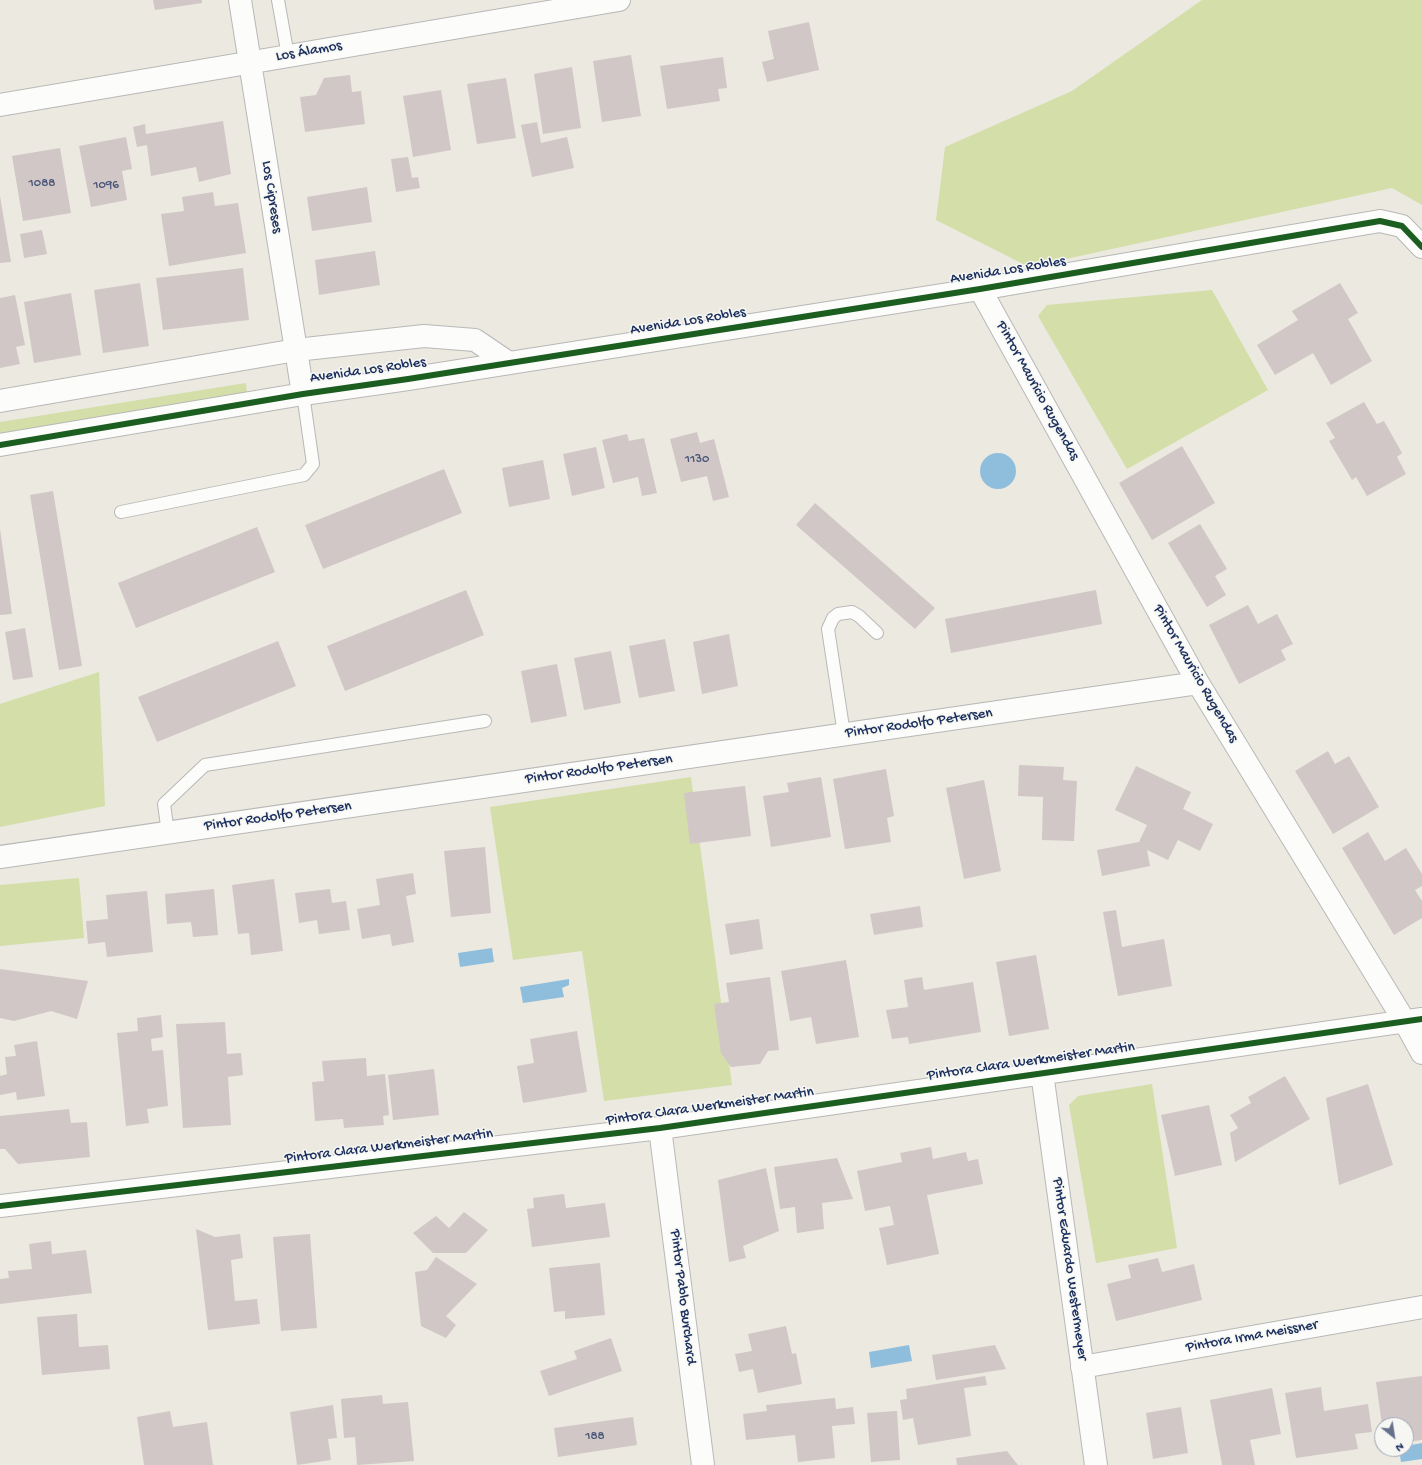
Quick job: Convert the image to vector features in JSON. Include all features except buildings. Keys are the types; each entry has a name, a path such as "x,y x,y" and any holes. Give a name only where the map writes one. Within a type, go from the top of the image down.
{"street":[{"name":"Los Cipreses","path":"240,0 303,394"},
{"name":"Los Álamos","path":"0,105 619,0"},
{"name":"Avenida Los Robles","path":"0,445 303,394 980,289 1380,221 1402,226 1422,247"},
{"name":"Pintor Mauricio Rugendas","path":"980,289 1198,683 1413,1020 1422,1053"},
{"name":"Avenida Los Robles","path":"0,401 296,350 424,336 475,340 509,363"},
{"name":"Pintor Rodolfo Petersen","path":"0,857 1198,683"},
{"name":"Pintora Clara Werkmeister Martin","path":"0,1206 660,1128 1413,1020"},
{"name":"Pintor Eduardo Westermeyer","path":"1042,1073 1096,1465"},
{"name":"Pintor Pablo Burchard","path":"660,1128 703,1465"},
{"name":"Pintora Irma Meissner","path":"1082,1367 1422,1307"}],"lane":[{"path":"278,0 288,56"},
{"path":"121,512 304,476 313,464 303,394"},
{"path":"844,734 828,629 833,618 838,614 852,612 859,616 877,633"},
{"path":"168,833 164,804 205,764 486,722"}],"green space":[{"path":"1202,0 1422,0 1422,205 1392,188 1029,267 936,220 945,147 1072,91"},
{"path":"1212,290 1268,390 1127,469 1038,316 1047,305"},
{"path":"246,383 247,395 0,434 0,422"},
{"path":"99,672 105,806 0,827 0,704"},
{"path":"691,777 732,1085 604,1101 582,951 513,960 490,807"},
{"path":"79,878 84,938 0,946 0,885"},
{"path":"1152,1084 1177,1248 1096,1263 1069,1105 1078,1096"}],"water":[{"path":"998,453 1011,458 1016,471 1011,484 998,489 985,484 980,471 985,458"},
{"path":"492,948 494,962 460,967 458,953"},
{"path":"569,979 569,985 562,988 564,997 523,1003 520,987"},
{"path":"909,1345 912,1361 871,1368 869,1352"},
{"path":"1422,1443 1422,1459 1401,1462 1400,1457 1414,1457 1414,1444"}],"cycle path":[{"path":"0,445 303,394 408,379 980,289 1380,221 1402,226 1422,247"},
{"path":"0,1206 660,1128 1422,1019"}]}
